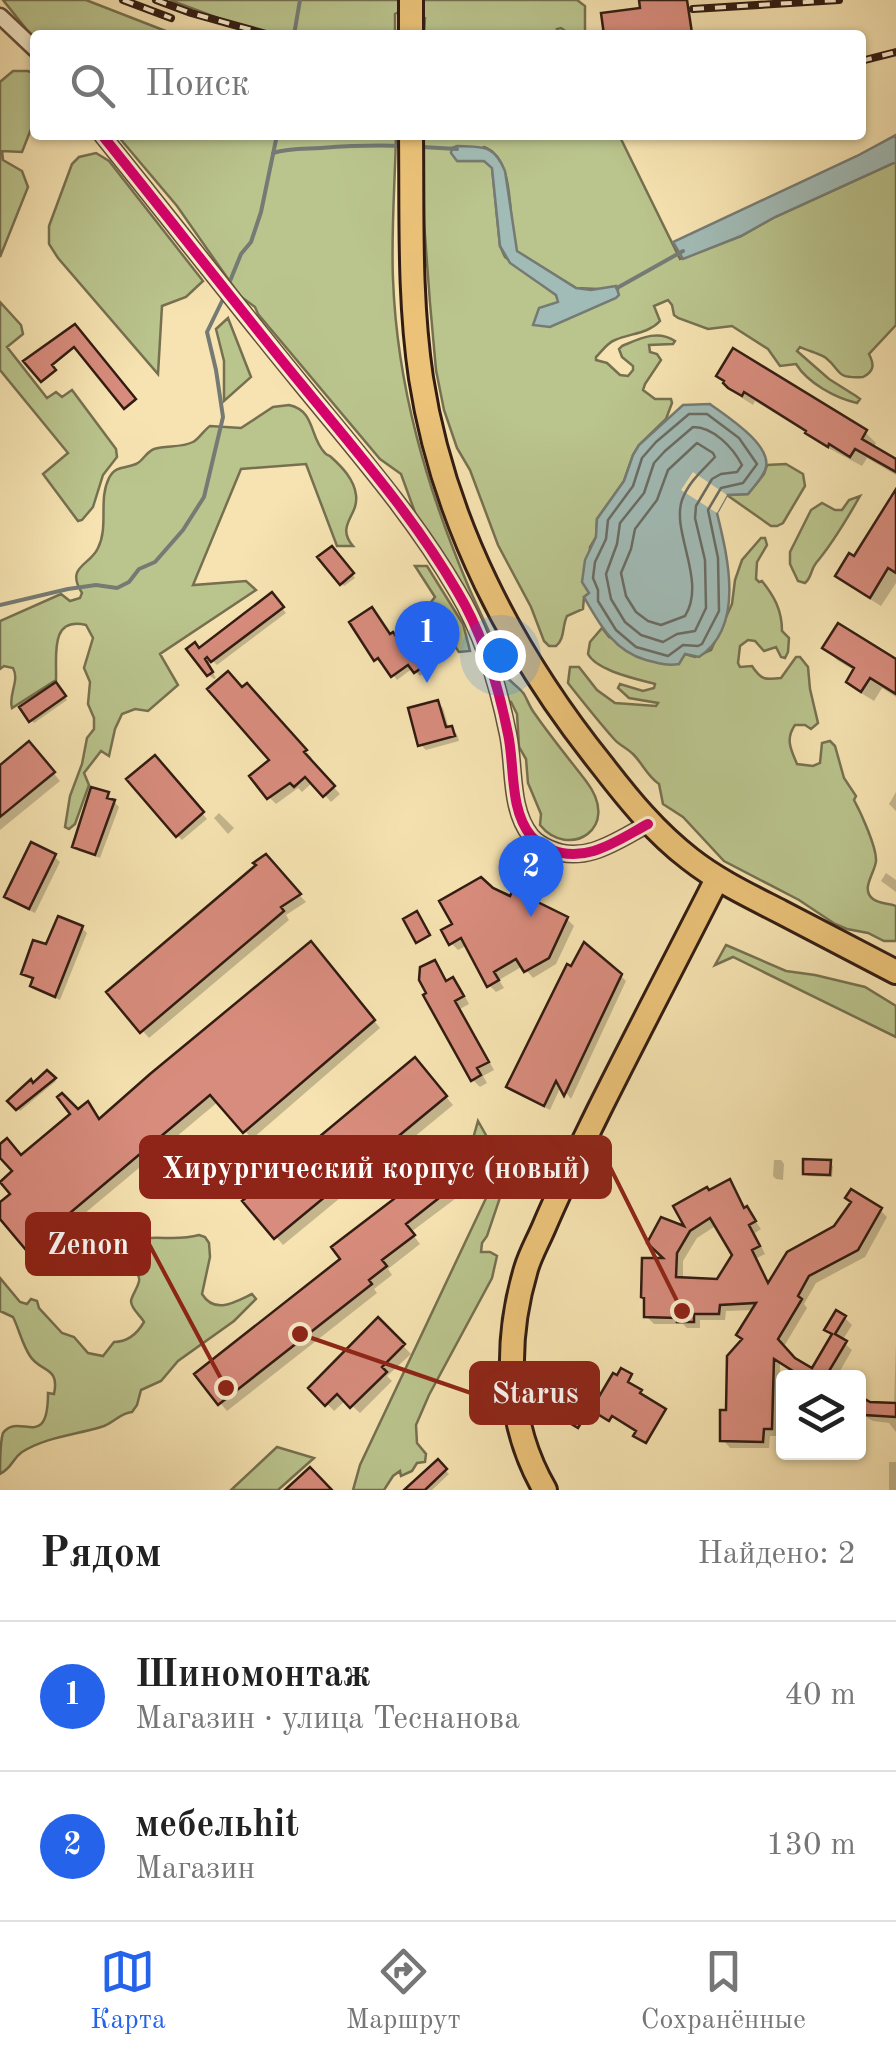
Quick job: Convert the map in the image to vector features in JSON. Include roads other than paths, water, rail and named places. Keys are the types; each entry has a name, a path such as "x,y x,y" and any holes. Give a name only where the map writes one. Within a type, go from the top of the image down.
{"main road":[{"path":"411,4 411,30"},
{"path":"412,140 413,290 421,376 434,440 465,535 531,669 648,824 689,859 717,879 896,972"},
{"path":"545,1490 524,1446 514,1400 511,1352 527,1266 560,1189 717,879"}],"street":[{"path":"0,16 30,44"},
{"path":"106,140 374,472 458,591 492,671 509,740 518,806 530,836 546,848 566,855 584,854 648,824"}],"water":[{"path":"896,135 896,162 741,236 683,259 673,242 857,156"},
{"path":"457,146 487,149 501,162 517,251 576,288 616,286 619,295 550,327 533,325 539,308 558,302 556,295 510,263 500,246 492,168 484,161 457,161 451,153"},
{"path":"710,404 755,440 766,458 766,467 748,494 727,495 717,513 728,570 728,610 723,628 699,657 685,654 679,664 662,664 625,650 602,627 584,597 589,593 582,582 585,560 596,537 597,519 624,481 639,445 683,405"}],"waterway":[{"path":"295,30 300,0"},
{"path":"228,286 241,254 251,242 261,212 276,140"},
{"path":"273,153 402,146"},
{"path":"422,147 457,149"},
{"path":"617,288 683,251"},
{"path":"0,605 68,589 96,585 117,588 129,582 139,569 155,562 183,530 204,497 223,417 207,332 225,295"}],"railway":[{"path":"123,0 171,18"},
{"path":"156,0 252,30"},
{"path":"693,9 839,0"},
{"path":"866,60 896,52"}],"place":[{"name":"Шиномонтаж","path":"427,683"},
{"name":"мебельhit","path":"531,917"},
{"name":"Хирургический корпус (новый)","path":"682,1311"},
{"name":"Starus","path":"300,1334"},
{"name":"Zenon","path":"226,1388"}]}
